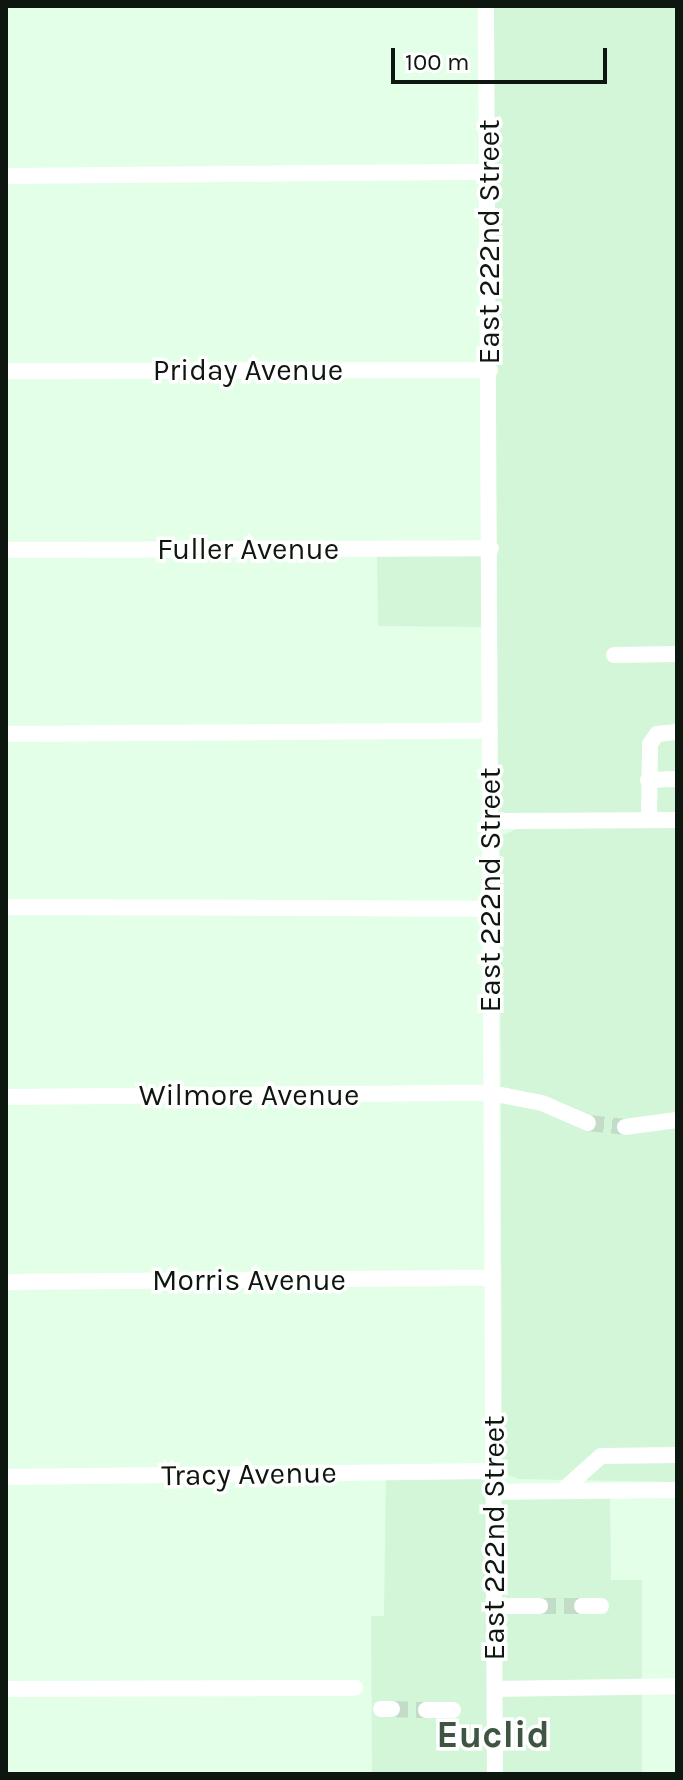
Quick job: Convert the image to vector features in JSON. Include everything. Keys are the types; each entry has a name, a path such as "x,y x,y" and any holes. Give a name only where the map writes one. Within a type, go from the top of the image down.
{"street":[{"name":"East 222nd Street","path":"486,6 495,1774"},
{"path":"6,176 489,172"},
{"name":"Priday Avenue","path":"6,371 490,370"},
{"name":"Fuller Avenue","path":"6,550 491,548"},
{"path":"614,655 677,654"},
{"path":"6,734 490,731"},
{"path":"649,820 648,780 653,738 677,732"},
{"path":"648,780 677,779"},
{"path":"489,821 677,820"},
{"path":"6,907 490,909"},
{"name":"Wilmore Avenue","path":"6,1097 491,1093 542,1103 588,1123"},
{"path":"625,1127 677,1120"},
{"name":"Morris Avenue","path":"6,1282 493,1278"},
{"path":"563,1490 601,1456 677,1455"},
{"name":"Tracy Avenue","path":"6,1477 493,1471"},
{"path":"493,1492 677,1490"},
{"path":"494,1606 540,1606"},
{"path":"582,1606 601,1606"},
{"path":"495,1689 677,1686"},
{"path":"6,1689 355,1688"},
{"path":"426,1710 453,1710"}],"shaded area":[{"path":"486,6 677,6 677,820 489,821 490,627 378,626 377,548 490,548"},
{"path":"677,827 677,1482 518,1479 502,1472 500,836 517,829"},
{"path":"493,1471 493,1491 610,1490 611,1580 642,1580 642,1774 372,1774 371,1616 384,1616 386,1472"}],"tunnel":[{"path":"588,1123 625,1127"},
{"path":"540,1606 582,1606"},
{"path":"392,1709 426,1710"}],"district":[{"name":"Euclid","path":"493,1735"}]}
